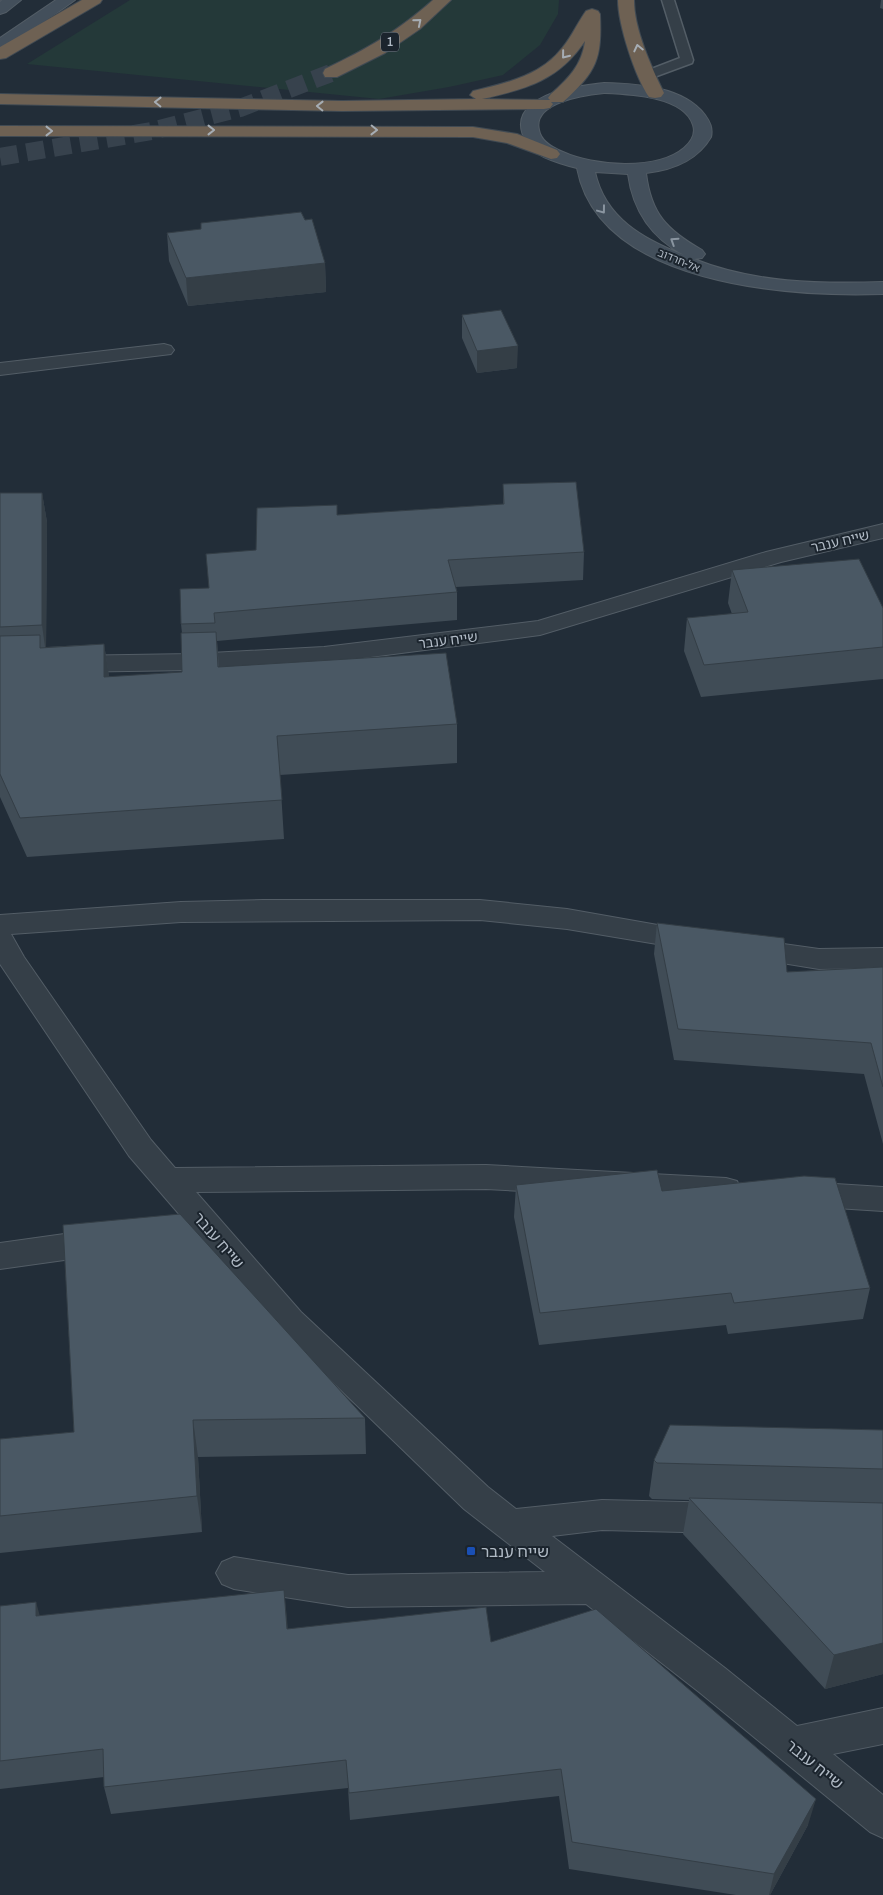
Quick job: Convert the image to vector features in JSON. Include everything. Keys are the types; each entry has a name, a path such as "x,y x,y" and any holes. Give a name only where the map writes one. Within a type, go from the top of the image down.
{"highway":[{"path":"0,54 94,0"},
{"name":"1","path":"331,73 386,44 414,26 443,0"},
{"path":"626,0 626,10 646,76 655,93"},
{"path":"0,99 412,107 550,101 576,81 588,63 594,39 591,7"},
{"path":"412,107 529,82 558,63 576,41 591,7"},
{"path":"0,131 473,132 512,138 551,154"}],"street":[{"path":"0,9 13,0"},
{"path":"0,45 66,0"},
{"path":"604,88 630,89 655,93 676,101 692,111 699,118 703,126 702,138 695,148 682,157 664,164 617,169 585,165 551,154 538,145 530,134 529,124 534,113 550,101 578,91 604,88"},
{"name":"אל-חרדוב","path":"585,165 587,182 596,202 610,221 642,244 690,266 737,280 818,289 883,288"},
{"name":"אל-חרדוב","path":"636,168 638,184 648,210 666,236 697,256 741,273 788,285 818,289"},
{"path":"0,369 164,350"},
{"name":"שייח ענבר","path":"0,665 192,662 324,655 540,628 774,557 883,531"},
{"path":"0,925 181,912 245,910 480,910 567,919 819,959 883,958"},
{"name":"שייח ענבר","path":"0,939 13,963 140,1148 168,1180 194,1229 476,1498 712,1680 883,1819"},
{"path":"168,1180 486,1177 883,1199"},
{"path":"0,1256 123,1239"},
{"path":"511,1525 602,1515 757,1519"},
{"path":"234,1573 348,1591 593,1588"},
{"path":"791,1745 883,1726"}],"lane":[{"path":"646,76 686,60 668,0"}],"green space":[{"path":"130,0 559,0 558,14 540,45 503,75 449,87 379,99 27,64"}],"building":[{"path":"301,212 305,220 312,219 325,263 186,278 167,233 201,229 201,223"},
{"path":"501,310 518,346 477,351 462,315"},
{"path":"576,482 584,552 448,560 457,592 214,613 215,623 181,624 180,589 209,588 206,554 256,550 257,508 337,505 337,515 504,504 503,484"},
{"path":"0,493 42,493 42,625 0,627"},
{"path":"859,559 883,608 883,647 704,665 687,618 748,612 732,570"},
{"path":"216,632 218,667 446,653 457,724 277,736 282,800 20,818 0,774 0,636 40,635 40,648 104,644 104,677 182,672 181,633"},
{"path":"657,923 784,938 787,972 883,967 883,1087 871,1043 678,1029"},
{"path":"657,1170 662,1191 804,1176 835,1178 870,1288 734,1303 731,1293 540,1313 516,1185"},
{"path":"180,1214 365,1418 193,1420 197,1496 0,1516 0,1439 74,1432 63,1225"},
{"path":"670,1425 883,1430 883,1469 657,1463 654,1460"},
{"path":"689,1498 883,1503 883,1643 834,1655"},
{"path":"284,1590 287,1629 486,1607 491,1642 596,1609 816,1799 774,1874 572,1842 561,1769 349,1793 346,1760 104,1787 103,1749 0,1761 0,1606 36,1602 36,1616"}],"tunnel":[{"path":"0,157 152,131 240,108 331,73"}],"place":[{"name":"שייח ענבר","path":"471,1551"}]}
